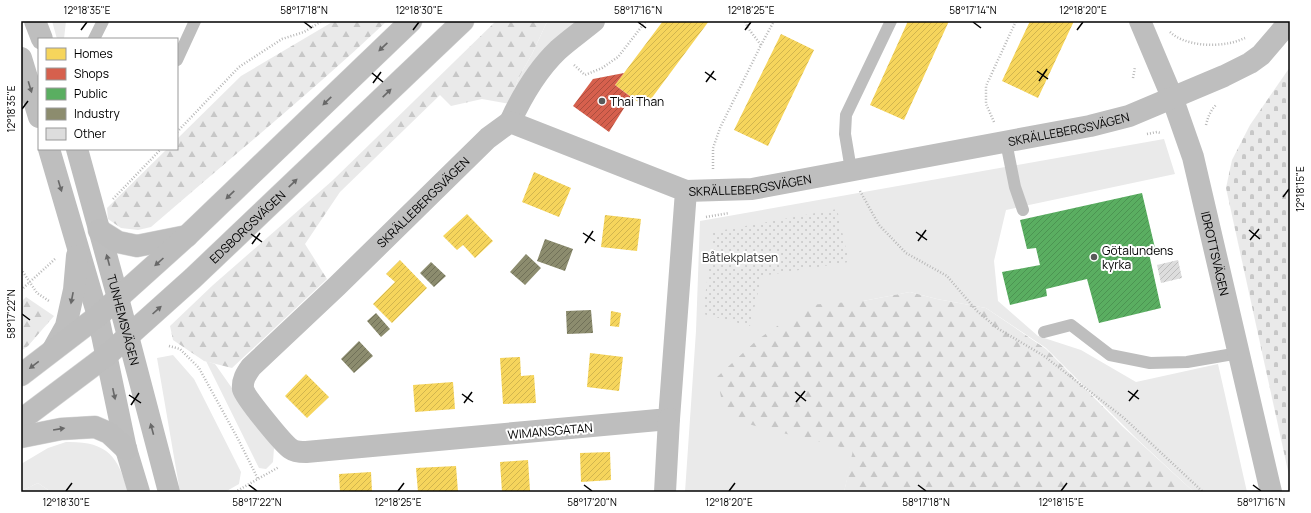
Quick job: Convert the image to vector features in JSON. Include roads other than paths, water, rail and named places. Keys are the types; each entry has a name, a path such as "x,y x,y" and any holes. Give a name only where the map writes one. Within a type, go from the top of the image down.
{"highway":[{"path":"21,375 98,316 188,235 411,21"},
{"name":"EDSBORGSVÄGEN","path":"21,420 106,356 193,278 463,21"},
{"path":"99,230 118,242 137,246 188,235"},
{"path":"21,437 61,429 95,426 109,434 126,449"}],"street":[{"path":"35,21 42,38"},
{"path":"510,122 518,104 530,84 557,51 594,21"},
{"name":"IDROTTSVÄGEN","path":"1140,21 1172,97 1193,157 1271,492"},
{"name":"SKRÄLLEBERGSVÄGEN","path":"291,450 249,401 243,390 243,379 251,366 337,286 488,138 510,122 686,191 752,189 855,180 1006,142 1090,126 1129,116 1224,76 1250,63 1261,55 1290,21"},
{"path":"21,58 38,114"},
{"name":"TUNHEMSVÄGEN","path":"49,150 98,316 126,449 139,492"},
{"name":"TUNHEMSVÄGEN","path":"76,150 118,298 169,492"},
{"path":"665,492 686,191"},
{"path":"52,351 66,326 74,290 78,245"},
{"name":"WIMANSGATAN","path":"291,450 314,452 669,419"}],"lane":[{"path":"94,38 103,21"},
{"path":"178,58 196,21"},
{"path":"855,180 845,134 846,115 891,21"},
{"path":"1006,142 1015,187 1023,210"},
{"path":"1044,332 1071,325 1110,355 1150,363 1187,362 1239,353"}],"place":[{"name":"Thai Than","path":"602,101"},
{"name":"Götalundens kyrka","path":"1094,257"}],"park label":[{"name":"Båtlekplatsen","path":"740,257"}]}
